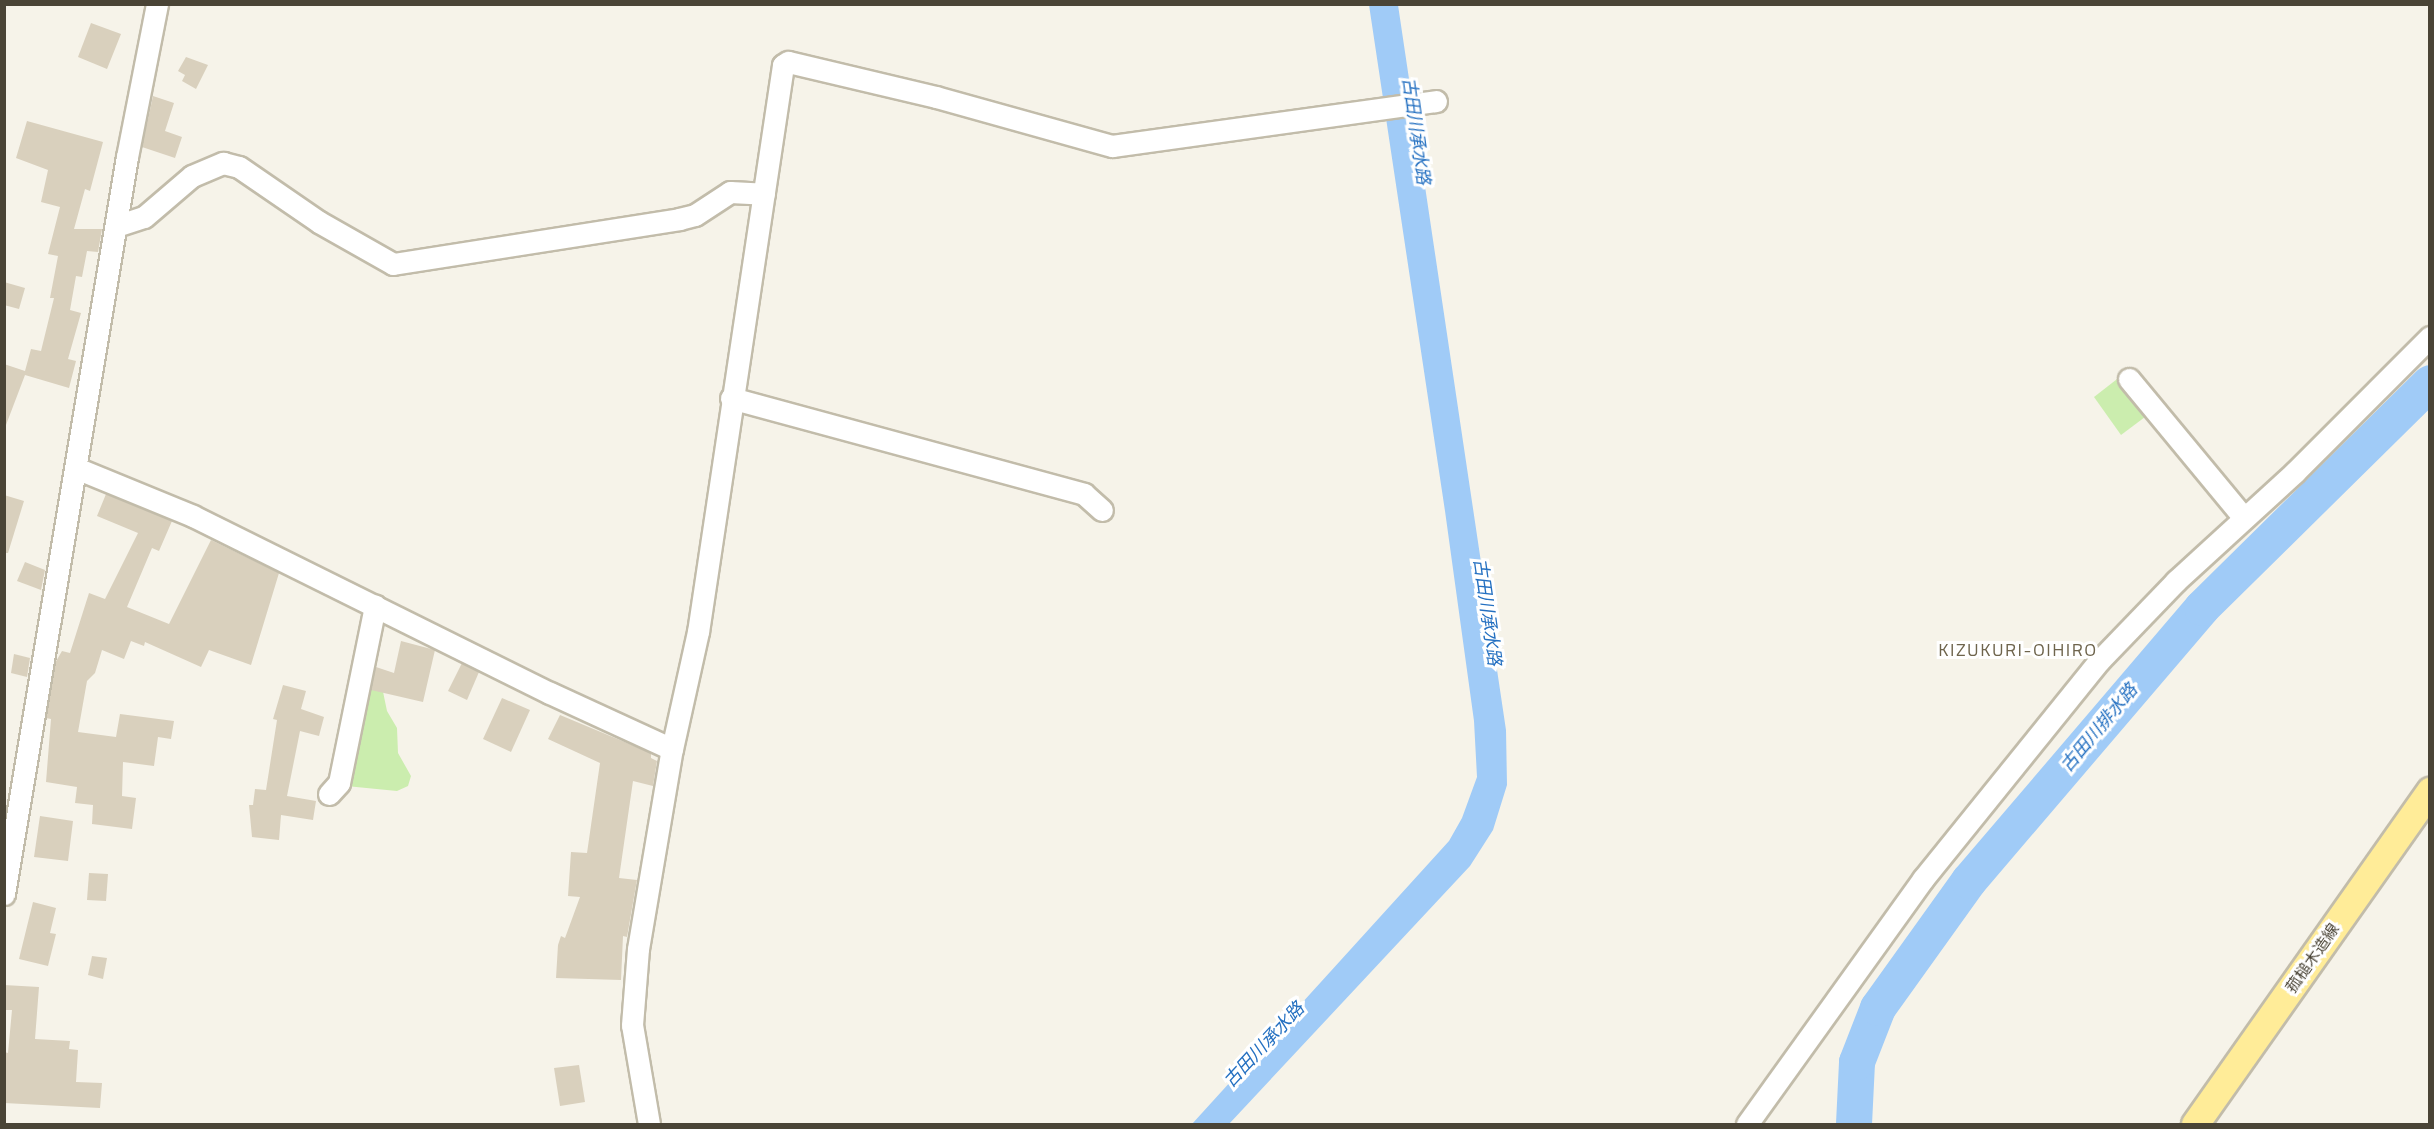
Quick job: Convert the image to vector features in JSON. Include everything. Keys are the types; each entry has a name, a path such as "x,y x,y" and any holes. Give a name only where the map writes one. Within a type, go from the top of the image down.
{"main road":[{"name":"菰槌木造線","path":"2195,1125 2430,791"}],"street":[{"path":"4,894 116,226 157,4"},
{"path":"649,1125 632,1007 672,748 698,632 731,398 783,65 788,62 936,97 1112,146 1436,101"},
{"path":"116,226 144,217 192,176 223,163 239,167 319,222 393,264 679,219 695,215 730,192 764,194"},
{"path":"1748,1125 1923,879 2049,721 2133,624 2430,337"},
{"path":"2129,379 2244,518"},
{"path":"731,398 1084,494 1102,510"},
{"path":"76,468 193,516 672,748"},
{"path":"329,794 339,783 375,606"}],"green space":[{"path":"2121,376 2149,414 2121,435 2094,397"},
{"path":"364,680 381,682 387,711 397,728 398,753 411,776 408,786 397,791 346,786"}],"water":[{"name":"古田川承水路","path":"1369,5 1398,5 1506,730 1507,785 1493,830 1470,866 1229,1124 1192,1124 1449,841 1462,818 1477,777 1474,721 1445,511"}],"building":[{"path":"91,23 121,34 107,69 78,57"},
{"path":"186,57 208,65 196,89 182,81 185,75 178,71"},
{"path":"153,96 174,103 165,131 182,137 175,158 142,147"},
{"path":"27,121 103,142 90,191 85,189 74,229 102,229 98,252 87,251 82,277 76,276 70,310 81,313 68,359 76,361 69,388 25,375 6,425 4,364 25,371 31,349 41,351 54,298 50,298 58,256 48,254 60,207 41,202 48,170 16,158"},
{"path":"4,282 25,288 19,309 4,305"},
{"path":"106,494 172,521 159,551 152,548 127,607 169,624 211,540 279,573 251,665 209,650 201,667 145,642 144,646 131,641 124,659 102,650 95,673 87,681 78,732 116,737 120,714 174,721 171,739 158,737 154,766 123,762 122,796 136,798 132,829 92,824 93,805 75,803 77,787 46,782 51,719 46,718 55,663 62,651 70,653 89,593 105,599 138,533 97,516"},
{"path":"4,495 24,501 8,553 4,553"},
{"path":"25,562 45,570 41,590 17,581"},
{"path":"401,641 435,650 423,702 371,690 376,667 394,673"},
{"path":"14,654 30,658 27,677 11,673"},
{"path":"462,663 479,672 467,700 448,691"},
{"path":"283,685 306,691 301,709 324,717 319,736 300,731 287,796 316,801 313,820 281,815 279,840 252,837 249,805 253,805 255,789 266,790 277,720 273,719"},
{"path":"502,698 530,710 511,752 483,739"},
{"path":"560,715 651,753 651,758 657,761 653,786 633,781 619,878 637,880 627,937 623,936 621,980 556,978 558,945 561,936 565,938 580,897 568,896 571,852 587,853 600,763 548,739"},
{"path":"40,816 73,821 68,861 34,857"},
{"path":"89,873 108,874 106,901 87,900"},
{"path":"33,902 56,908 50,933 56,934 48,966 19,959"},
{"path":"92,956 107,958 103,979 88,975"},
{"path":"4,985 39,987 35,1039 70,1041 69,1049 78,1050 76,1082 102,1083 100,1108 4,1103 4,1052 8,1053 12,1010 4,1010"},
{"path":"579,1065 585,1102 560,1106 554,1068"}],"waterway":[{"name":"古田川排水路","path":"1854,1124 1857,1062 1878,1008 1969,881 2202,608 2430,383"}],"district":[{"name":"KIZUKURI-OIHIRO","path":"2018,650"}]}
